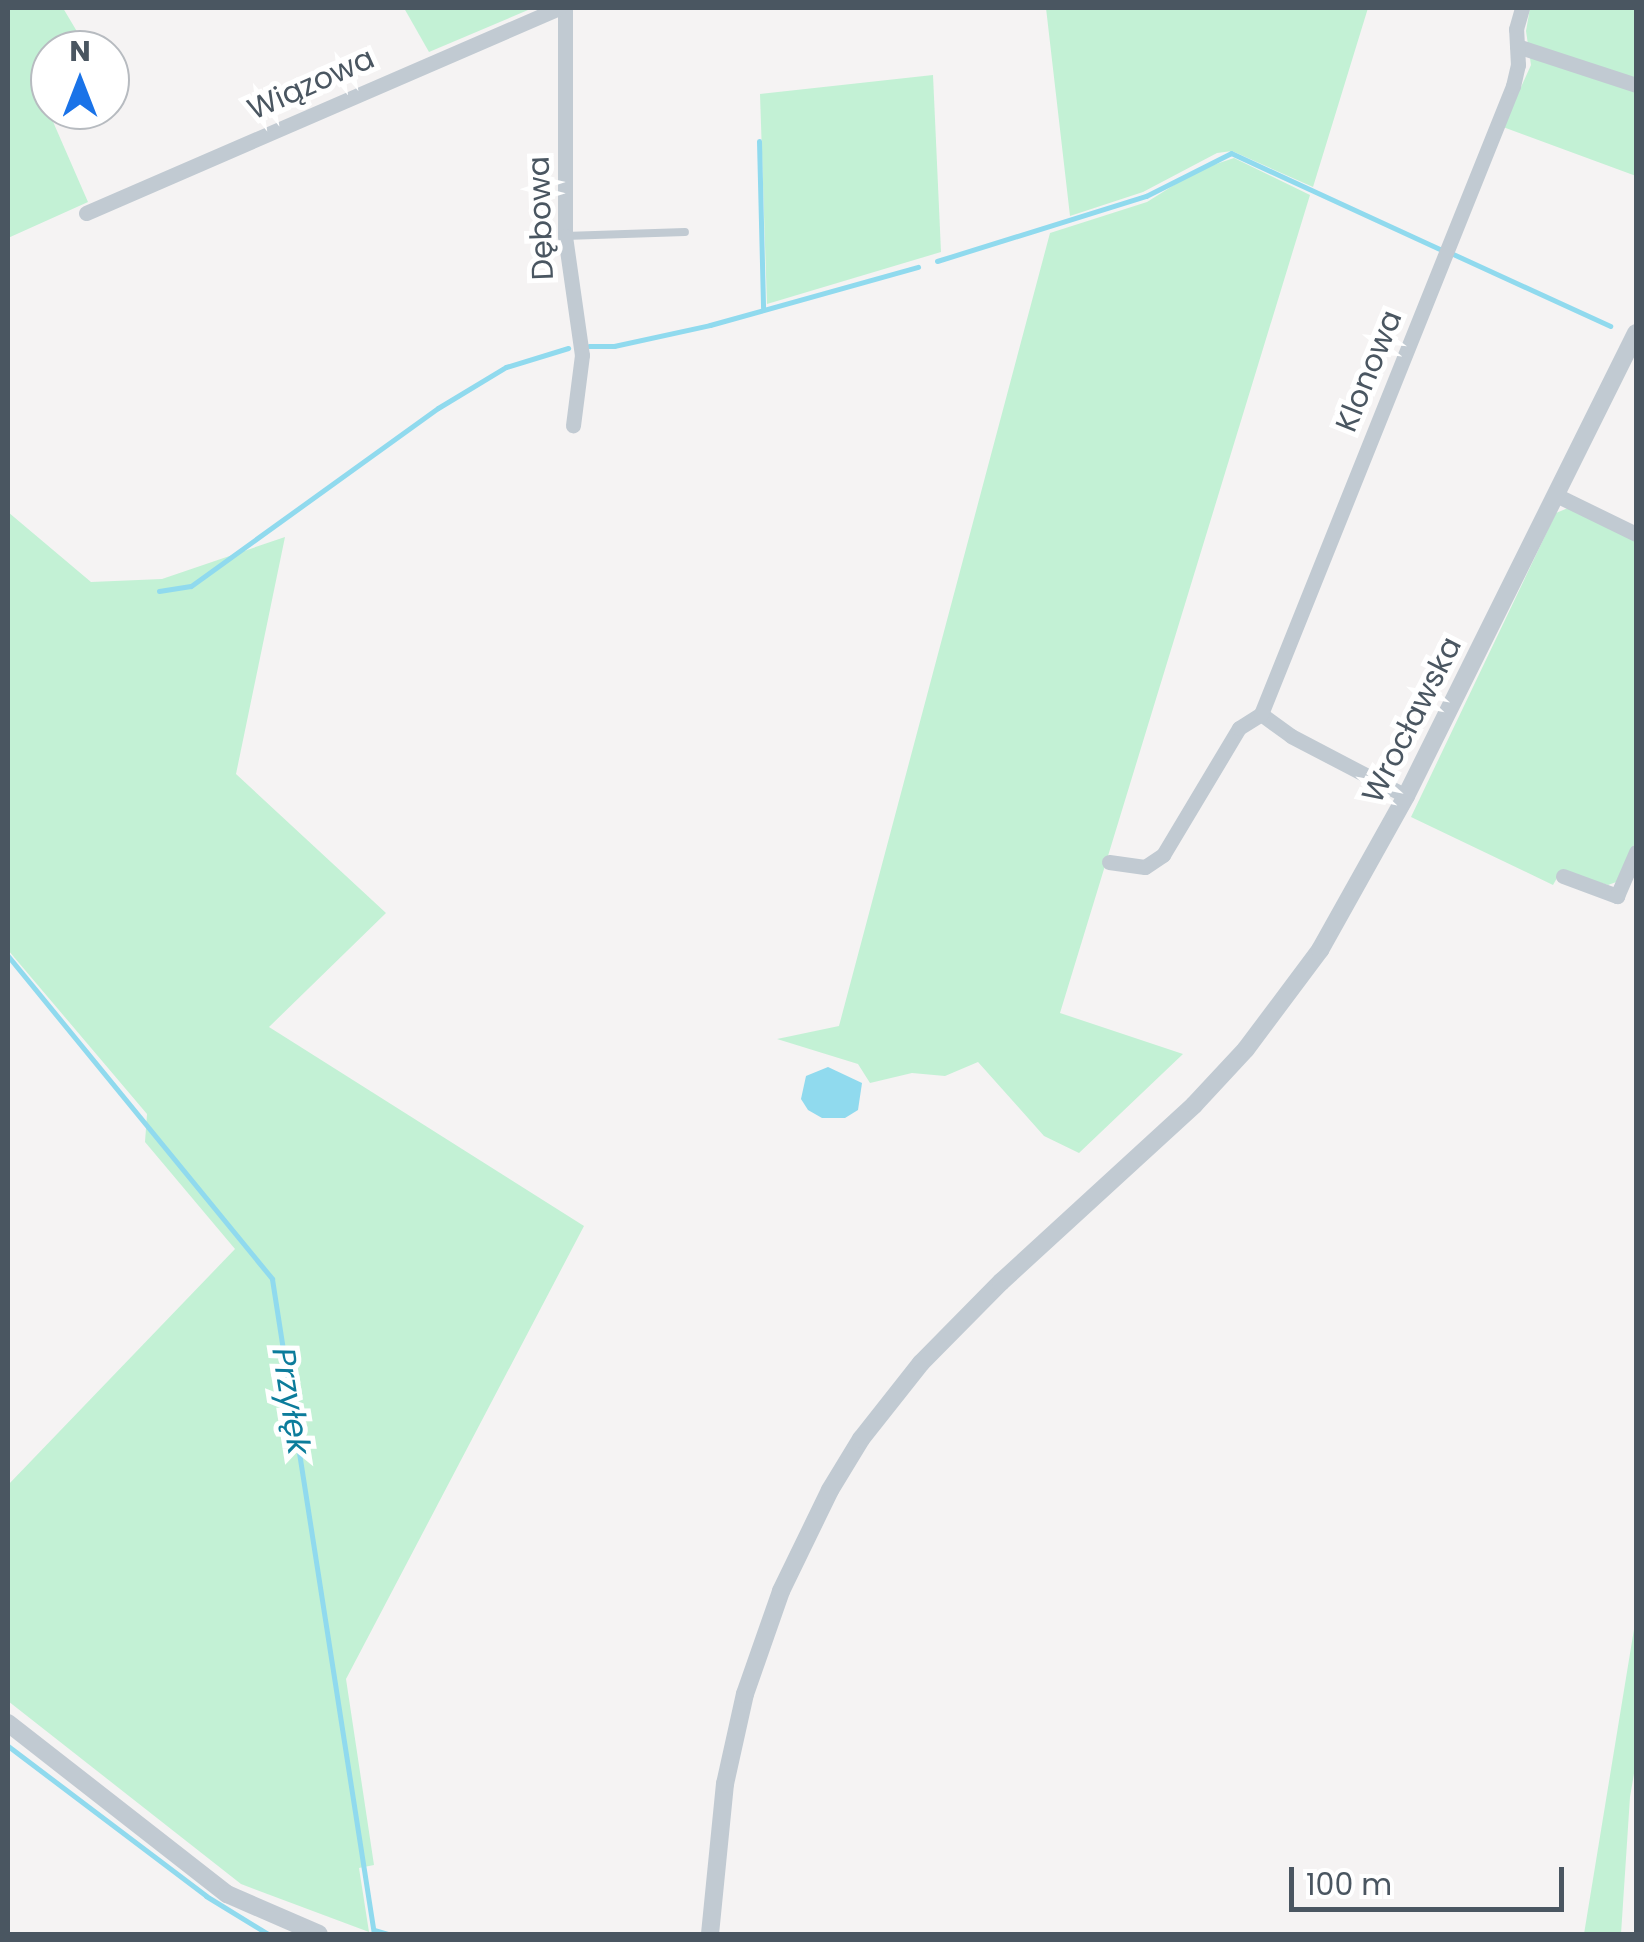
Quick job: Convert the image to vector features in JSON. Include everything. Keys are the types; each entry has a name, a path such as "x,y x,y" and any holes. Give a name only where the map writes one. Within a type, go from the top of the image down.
{"street":[{"name":"Wiązowa","path":"86,213 562,8"},
{"name":"Dębowa","path":"562,8 565,236 582,355 573,425"},
{"name":"Klonowa","path":"1109,862 1145,867 1163,855 1239,728 1261,714 1507,101 1518,65 1516,30 1522,8"},
{"path":"1517,46 1636,85"},
{"name":"Wrocławska","path":"710,1934 725,1784 745,1694 781,1591 830,1490 871,1426 934,1349 1194,1106 1246,1049 1320,950 1406,796 1636,333"},
{"path":"1556,496 1636,534"},
{"path":"1261,714 1291,736 1406,796"},
{"path":"1563,876 1617,896 1632,876 1636,852"},
{"path":"8,1722 227,1894 319,1934"}],"lane":[{"path":"565,236 686,232"}],"green space":[{"path":"8,8 63,8 76,30 30,30 30,130 57,130 88,202 8,238"},
{"path":"404,8 527,8 528,10 429,52"},
{"path":"1046,8 1368,8 1313,187 1232,151 1217,153 1143,192 1070,216"},
{"path":"1530,8 1636,8 1636,176 1503,127 1531,65 1526,31"},
{"path":"933,75 941,252 767,304 760,94"},
{"path":"1234,158 1310,195 1060,1013 1183,1054 1079,1153 1044,1136 978,1062 945,1076 912,1073 870,1083 858,1064 777,1039 839,1026 1050,233 1147,202 1198,170"},
{"path":"1568,508 1636,539 1636,840 1619,881 1608,885 1561,871 1553,885 1411,817 1556,513"},
{"path":"8,512 91,582 162,579 285,537 236,774 386,913 269,1027 584,1226 346,1679 374,1865 359,1868 369,1932 241,1884 8,1701 8,1485 235,1249 145,1142 147,1114 8,950"},
{"path":"1636,1617 1636,1762 1621,1934 1584,1934"}],"water":[{"path":"828,1067 862,1083 858,1110 845,1118 822,1118 808,1110 801,1099 806,1076"}],"waterway":[{"path":"759,141 763,308"},
{"path":"937,261 1146,196 1231,153 1442,250"},
{"path":"1453,254 1610,326"},
{"path":"589,346 614,346 710,325 918,267"},
{"path":"159,591 191,586 438,408 506,367 568,348"},
{"name":"Przyłęk","path":"8,956 272,1279 374,1934"},
{"path":"8,1746 206,1896 268,1934"},
{"path":"374,1930 388,1934"}]}
